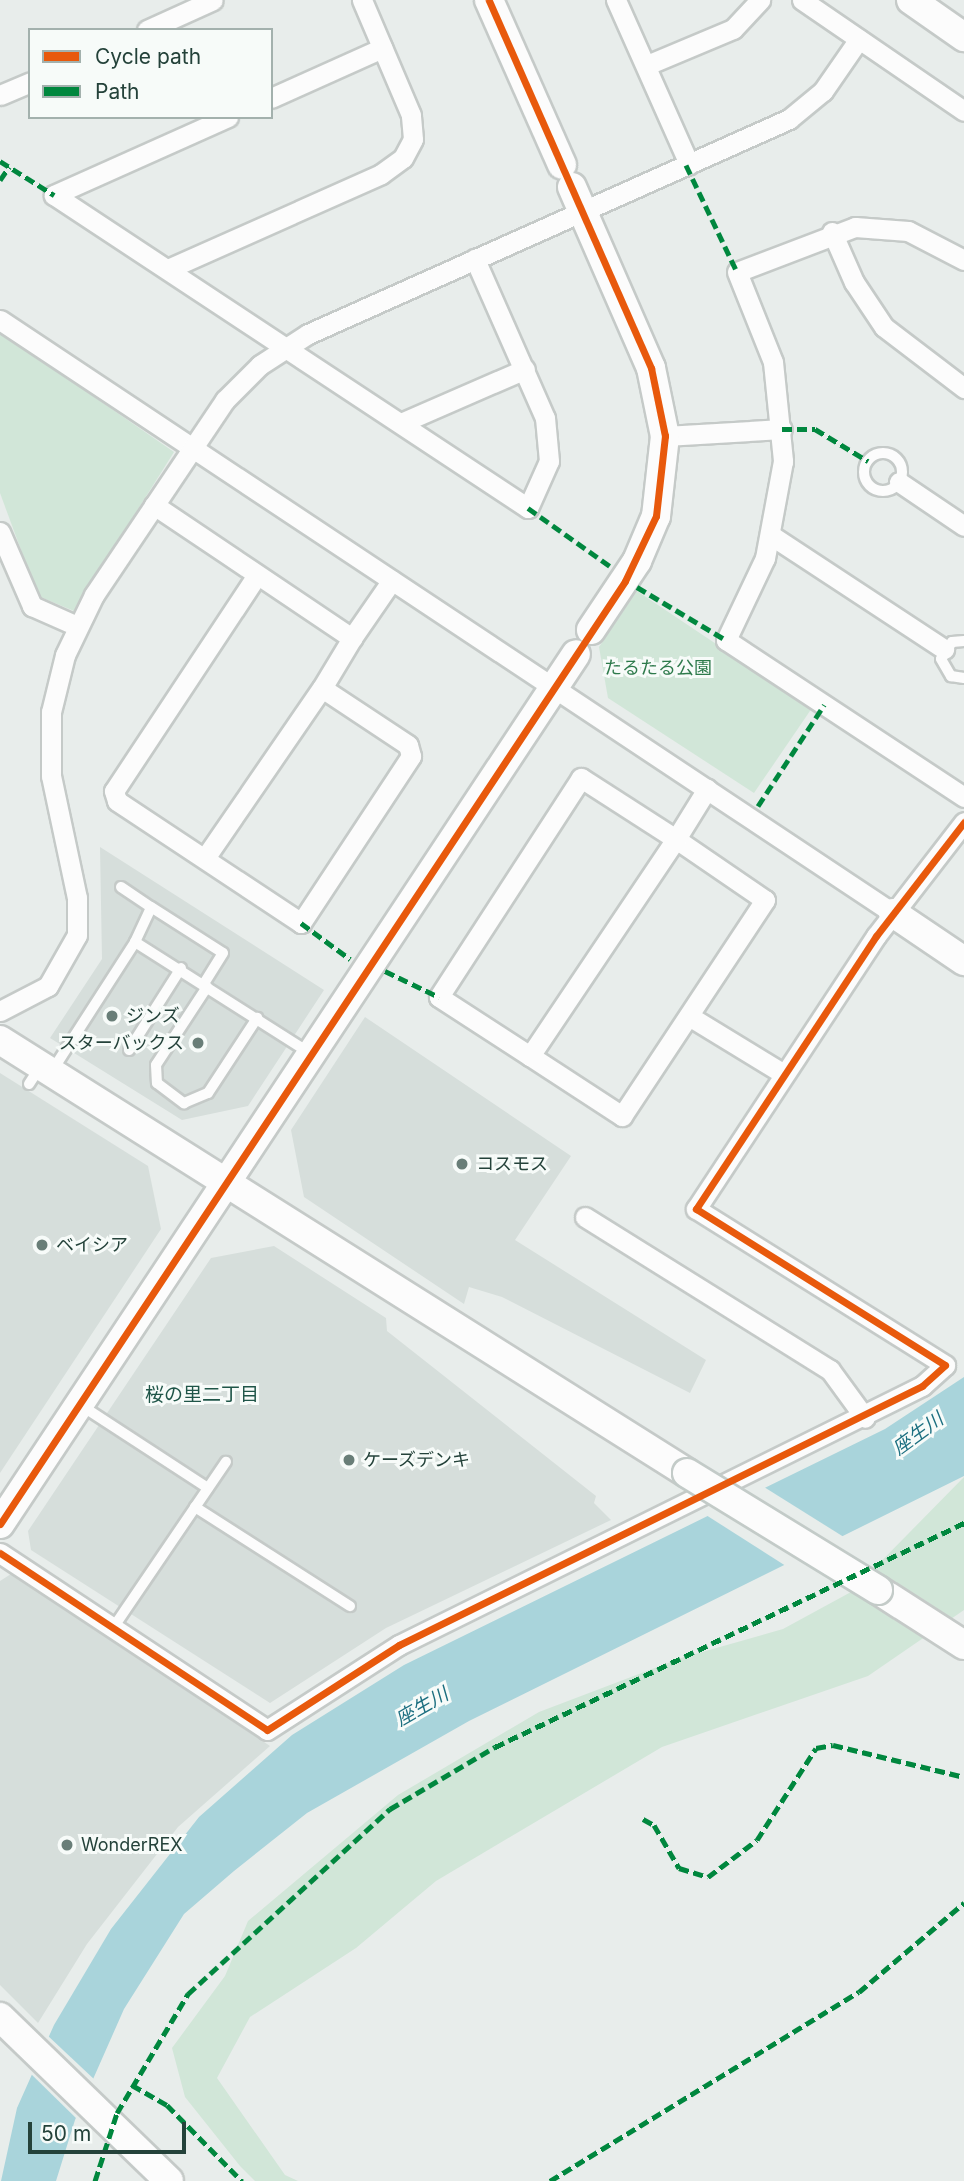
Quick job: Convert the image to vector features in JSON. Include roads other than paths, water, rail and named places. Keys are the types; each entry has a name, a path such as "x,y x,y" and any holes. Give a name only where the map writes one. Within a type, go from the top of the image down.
{"street":[{"path":"151,28 213,0"},
{"path":"168,269 395,167 413,128 362,0"},
{"path":"0,1524 637,561 656,516 665,436 651,368 489,0"},
{"path":"616,0 647,65 688,164"},
{"path":"647,65 733,29 760,0"},
{"path":"802,0 964,111"},
{"path":"911,0 964,37"},
{"path":"0,1010 48,986 76,935 77,898 49,743 56,682 77,626 192,447 241,382 285,346 475,259 572,188 688,164 789,119 823,91 859,39"},
{"path":"273,97 382,48"},
{"path":"0,95 28,83"},
{"path":"224,119 54,195 528,508 545,480 548,439 525,369 475,259"},
{"path":"964,260 908,231 832,232 737,272 772,362 782,429 772,536 726,640 964,797"},
{"path":"832,232 853,282 884,327 964,388"},
{"path":"0,320 551,689 707,789 964,961"},
{"path":"401,423 525,369"},
{"path":"665,436 782,429"},
{"path":"899,482 964,526"},
{"path":"154,505 352,638"},
{"path":"0,532 32,606 77,626"},
{"path":"772,536 944,649"},
{"path":"257,575 114,791 117,801 301,922 411,756 408,745 323,688"},
{"path":"205,858 323,688 352,638 392,580"},
{"path":"581,778 676,839 765,900 622,1116 439,997 581,778"},
{"path":"530,1056 707,789"},
{"path":"0,1553 267,1730 399,1645 865,1418 922,1386 945,1365 696,1209 893,913 962,827"},
{"path":"689,1016 784,1074"},
{"path":"0,1041 40,1074 226,1183 964,1645"},
{"path":"585,1217 830,1370 865,1418"},
{"path":"0,2017 169,2181"}],"lane":[{"path":"964,641 944,649 944,669 964,678"},
{"path":"121,887 223,953 156,1065 157,1083 184,1103 208,1093 257,1018"},
{"path":"40,1074 135,942 151,907"},
{"path":"135,942 181,968 311,1053"},
{"path":"129,1050 181,968"},
{"path":"79,1404 208,1488"},
{"path":"113,1628 226,1462"},
{"path":"195,1507 350,1606"}],"water":[{"name":"座生川","path":"964,1377 964,1476 469,1721 307,1813 234,1871 184,1914 124,2009 75,2120 56,2181 1,2181 17,2108 54,2025 111,1929 199,1817 292,1735 404,1665 885,1429"}],"place":[{"name":"ジンズ","path":"112,1016"},
{"name":"スターバックス","path":"198,1043"},
{"name":"コスモス","path":"462,1164"},
{"name":"ベイシア","path":"42,1245"},
{"name":"ケーズデンキ","path":"349,1460"},
{"name":"WonderREX","path":"67,1845"}],"district":[{"name":"桜の里二丁目","path":"202,1395"}],"park label":[{"name":"たるたる公園","path":"658,668"}]}
